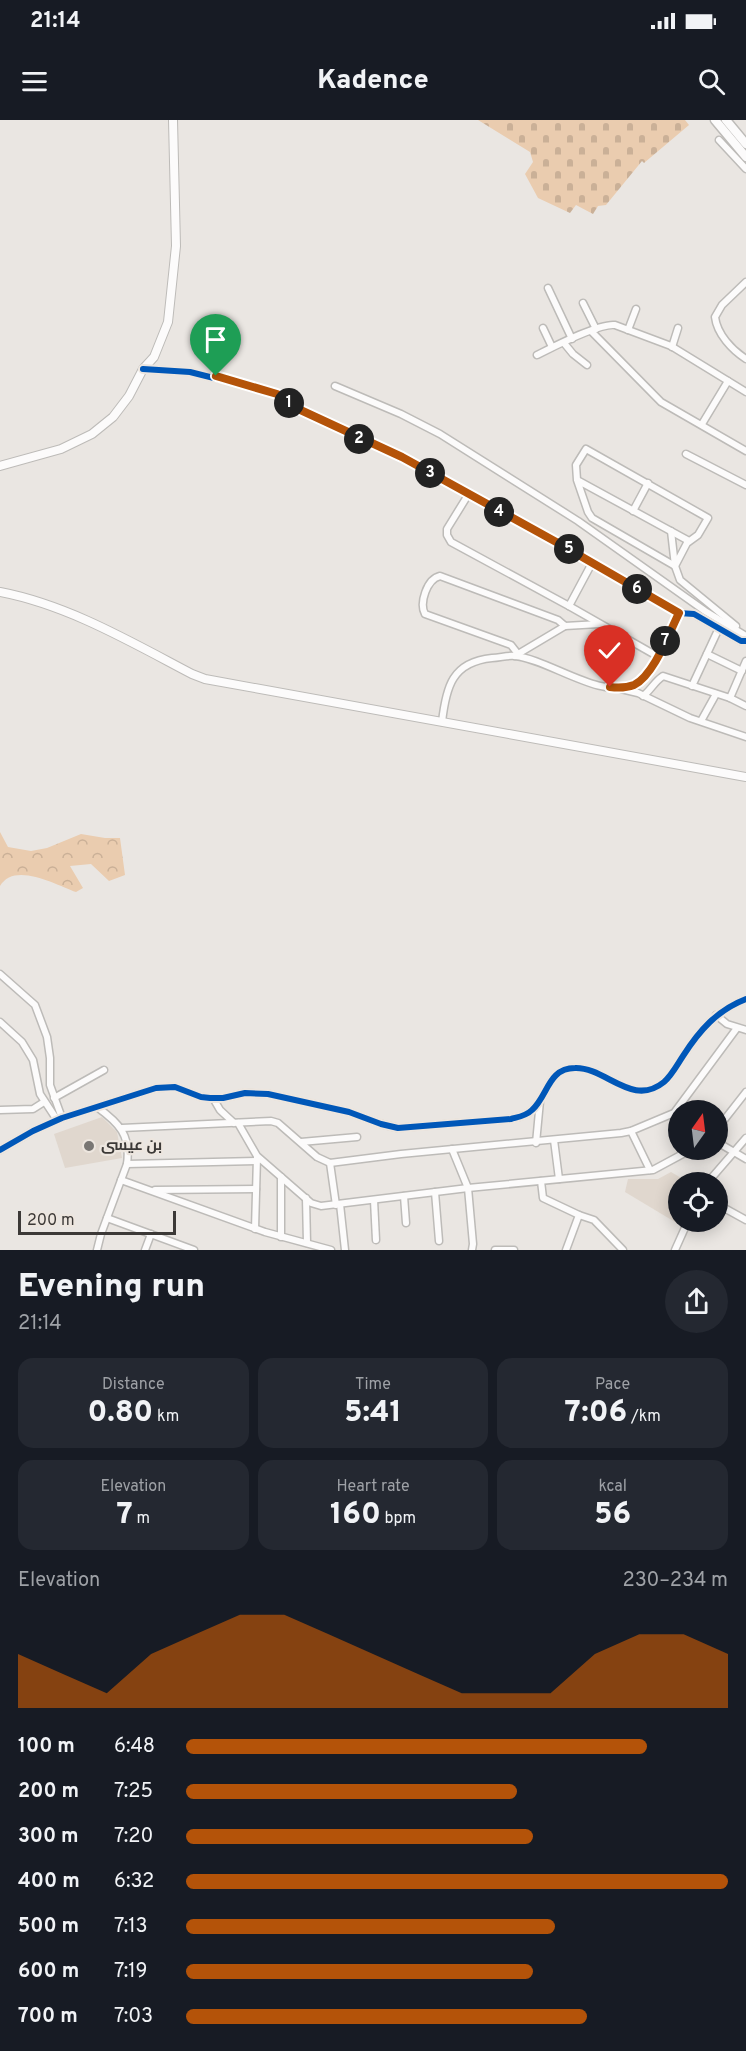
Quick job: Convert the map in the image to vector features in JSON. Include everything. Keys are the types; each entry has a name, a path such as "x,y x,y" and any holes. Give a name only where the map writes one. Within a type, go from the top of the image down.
{"highway":[{"path":"715,120 746,157"},
{"path":"726,120 746,144"}],"main road":[{"path":"0,466 61,449 92,434 113,417 129,396 143,369 154,357 168,322 176,246 173,120"},
{"path":"0,592 18,595 101,627 205,679 746,777"}],"street":[{"path":"719,140 746,169"},
{"path":"746,282 722,305 715,317 719,330 729,344 746,358"},
{"path":"548,288 572,339"},
{"path":"583,303 593,330 657,398 746,451"},
{"path":"628,330 636,309"},
{"path":"537,354 610,325 672,347 746,392"},
{"path":"543,328 552,347"},
{"path":"672,347 678,328"},
{"path":"564,343 586,365"},
{"path":"143,369 216,376 277,394 294,407 402,457 679,613 694,614 741,641 746,641"},
{"path":"702,424 728,381"},
{"path":"335,387 401,414 440,434 578,521 705,610 746,635"},
{"path":"586,449 708,518 698,535 689,541 675,566 592,518 577,480 576,465 586,449"},
{"path":"687,454 746,484"},
{"path":"577,480 689,541"},
{"path":"633,511 648,483"},
{"path":"468,495 447,529 451,543 657,656"},
{"path":"671,531 675,566 680,580 746,635"},
{"path":"569,606 592,563"},
{"path":"565,626 558,620 440,576 434,577 429,584 422,604 424,614 511,645 517,655 597,685 618,688 643,696 746,737"},
{"path":"618,688 634,685 641,680 657,656 679,613"},
{"path":"442,722 447,691 462,668 477,660 517,655 565,626 599,624"},
{"path":"692,686 719,628"},
{"path":"707,654 742,671"},
{"path":"730,698 746,661"},
{"path":"643,696 655,681 663,676 730,698 746,706"},
{"path":"701,721 716,694"},
{"path":"0,974 39,1011 49,1047 50,1085 59,1119"},
{"path":"536,1143 541,1100 547,1084 555,1075 564,1069 573,1068 595,1073 633,1091 656,1087 669,1077 700,1030 716,1015 746,999"},
{"path":"716,1015 727,1024 746,1030"},
{"path":"0,1022 22,1042 33,1060 40,1094 59,1119"},
{"path":"686,1100 737,1028"},
{"path":"54,1098 104,1070"},
{"path":"0,1150 59,1119 167,1086 201,1097 213,1098 245,1093 268,1094 349,1112 381,1125 398,1128 511,1119 524,1116 541,1100"},
{"path":"728,1115 746,1092"},
{"path":"213,1098 220,1110 236,1123 257,1159 317,1205 338,1205 468,1188 650,1170 672,1160"},
{"path":"0,1110 33,1108 44,1102"},
{"path":"97,1107 116,1120 122,1128 128,1154 127,1164 98,1250"},
{"path":"122,1128 275,1122 318,1157 330,1163 452,1149 536,1143 631,1131 668,1117"},
{"path":"631,1131 650,1170"},
{"path":"301,1142 357,1137"},
{"path":"716,1172 746,1138"},
{"path":"554,1140 560,1179"},
{"path":"452,1149 468,1188 472,1250"},
{"path":"728,1149 746,1159"},
{"path":"127,1164 257,1159"},
{"path":"255,1229 257,1159"},
{"path":"330,1163 345,1250"},
{"path":"281,1177 281,1237"},
{"path":"121,1180 255,1229 331,1250"},
{"path":"541,1181 543,1198 598,1223 622,1250"},
{"path":"148,1190 256,1189"},
{"path":"435,1192 439,1240"},
{"path":"404,1196 406,1223"},
{"path":"306,1198 307,1243"},
{"path":"374,1200 376,1240"},
{"path":"728,1210 746,1220"},
{"path":"566,1250 579,1215"},
{"path":"107,1218 194,1250"},
{"path":"675,1250 683,1232"},
{"path":"145,1250 151,1234"},
{"path":"495,1250 514,1250"}],"shaded area":[{"name":"بن عيسى","path":"102,1117 117,1132 122,1158 65,1168 54,1134"},
{"path":"668,1174 668,1218 625,1192 628,1179 658,1179"}],"green space":[{"path":"478,120 685,120 689,125 644,163 642,161 606,205 598,206 593,214 576,205 570,213 538,198 525,174 533,162 530,152"},
{"path":"0,832 8,847 31,851 47,848 81,834 120,838 125,875 109,881 91,864 70,866 83,888 76,892 47,880 25,875 15,875 0,886"}],"cycle path":[{"path":"143,369 190,372 277,394 294,407 409,461 679,613 694,614 741,641 746,641"},
{"path":"0,1150 62,1118 156,1088 175,1087 210,1098 223,1098 245,1093 268,1094 349,1112 398,1128 511,1119 525,1115 532,1110 549,1084 566,1069 586,1069 630,1089 641,1091 652,1089 670,1076 710,1022 726,1009 746,999"}],"place":[{"name":"بن عيسى","path":"89,1146"}],"route":[{"path":"216,376 277,394 294,407 345,433 402,457 679,613 646,675 634,685 610,687"}]}
